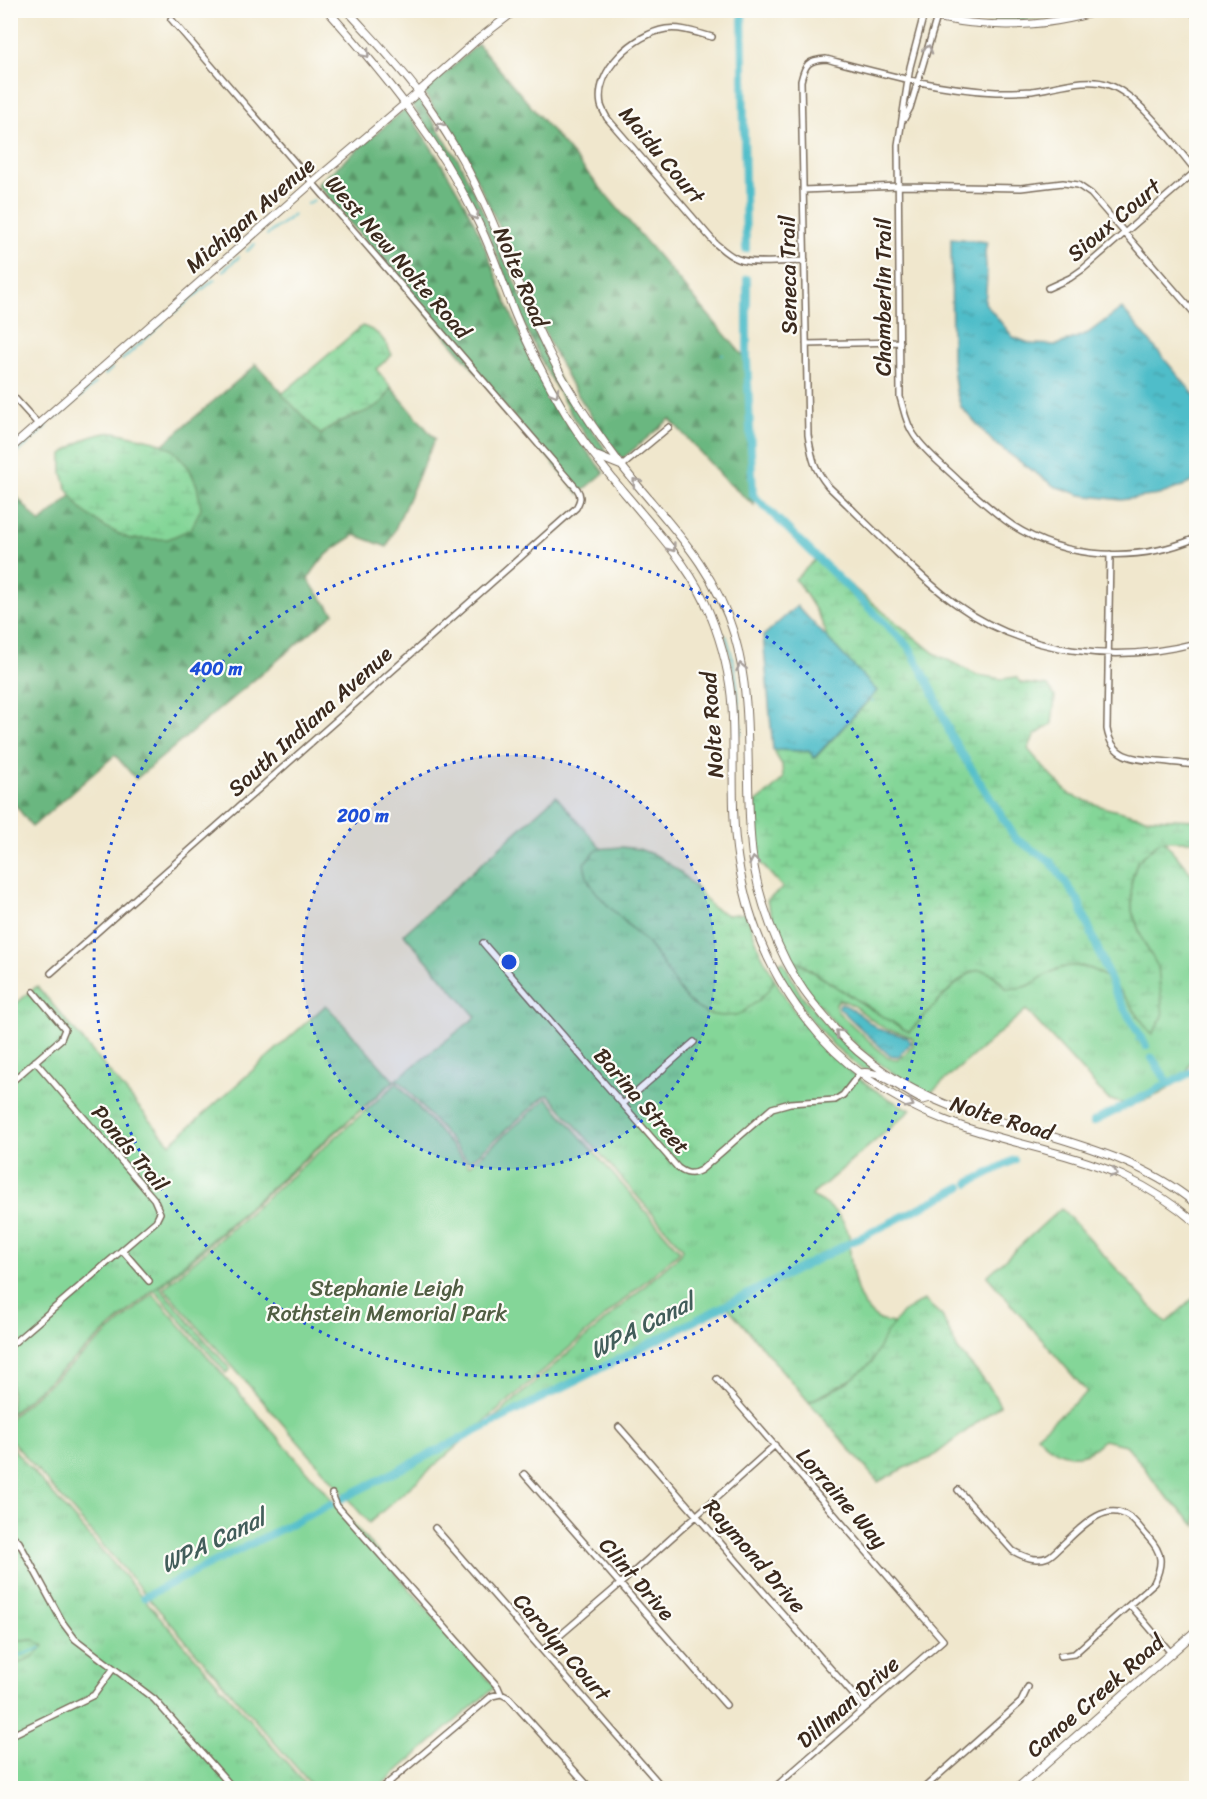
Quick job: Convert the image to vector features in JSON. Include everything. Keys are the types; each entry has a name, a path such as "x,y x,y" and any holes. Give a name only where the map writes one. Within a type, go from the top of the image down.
{"main road":[{"name":"Canoe Creek Road","path":"1018,1788 1197,1631"}],"street":[{"name":"Nolte Road","path":"327,10 371,59 446,161 476,218 516,316 542,370 568,416 593,453 671,546 690,573 710,612 726,661 732,704 734,807 738,858 748,904 763,949 784,988 831,1048 860,1073 904,1102 946,1121 1121,1175 1149,1190 1197,1223"},
{"name":"Nolte Road","path":"347,10 419,92 462,159 504,245 546,346 568,386 622,466 683,538 704,567 718,594 734,633 743,675 747,718 752,855 764,907 777,944 803,991 837,1032 875,1065 904,1084 953,1107 1122,1160 1158,1177 1197,1204"},
{"name":"Michigan Avenue","path":"10,449 312,183 406,104 477,40 516,10"},
{"path":"906,10 990,25 1016,26 1066,20 1101,10"},
{"path":"1190,10 1197,16"},
{"path":"803,190 899,186 898,145 908,81 924,13"},
{"path":"903,120 910,108 938,14"},
{"name":"West New Nolte Road","path":"171,19 577,489"},
{"name":"Maidu Court","path":"712,37 684,29 666,29 637,40 626,49 608,72 600,97 602,107 607,118 726,253 747,262 805,261"},
{"name":"Seneca Trail","path":"1197,171 1136,101 1107,84 1076,83 1032,91 964,90 908,81 826,59 814,59 808,63 801,81 808,435 813,464 828,486 931,585 957,605 995,628 1033,642 1083,653 1138,654 1197,643"},
{"name":"Sioux Court","path":"1048,288 1070,278 1197,171"},
{"name":"Chamberlin Trail","path":"1197,315 1091,194 1078,185 1063,183 1021,188 899,186 900,397 913,435 988,508 1038,539 1095,554 1132,555 1159,551 1197,538"},
{"path":"806,344 900,342"},
{"path":"10,393 39,425"},
{"path":"593,453 622,466 669,427"},
{"name":"South Indiana Avenue","path":"51,973 576,508 580,500 577,489"},
{"path":"1110,554 1107,729 1109,738 1114,748 1134,759 1197,765"},
{"name":"Barina Street","path":"483,943 682,1172 692,1174 701,1170 772,1108 790,1102 835,1100 843,1095 860,1073"},
{"path":"10,1083 61,1039 65,1029 34,992"},
{"path":"623,1104 694,1042"},
{"name":"Ponds Trail","path":"10,1346 156,1221 160,1213 154,1199 35,1061"},
{"path":"860,1073 876,1074 923,1100 932,1098"},
{"path":"1046,1151 1064,1140"},
{"path":"1075,1159 1096,1150"},
{"path":"122,1250 149,1281"},
{"name":"Lorraine Way","path":"717,1379 943,1640"},
{"name":"Raymond Drive","path":"619,1427 865,1708"},
{"path":"543,1650 775,1445"},
{"name":"Clint Drive","path":"524,1474 726,1705"},
{"path":"958,1490 1013,1551 1024,1557 1038,1559 1049,1556 1092,1519 1103,1513 1116,1511 1130,1517 1155,1544 1161,1559 1154,1583 1074,1654 1060,1656"},
{"path":"332,1494 337,1506 498,1687 501,1694"},
{"name":"Carolyn Court","path":"435,1528 663,1788"},
{"path":"10,1533 19,1542 63,1623 75,1640 154,1699 233,1788"},
{"path":"10,1550 19,1542"},
{"path":"1130,1605 1171,1653"},
{"name":"Dillman Drive","path":"774,1788 943,1640"},
{"path":"10,1736 94,1695 113,1669"},
{"path":"924,1788 1022,1702 1028,1687"},
{"path":"382,1788 492,1696 501,1694 509,1698 590,1788"}],"green space":[{"path":"936,11 1090,11 1061,17 989,21"},
{"path":"478,44 745,358 754,505 726,481 670,419 622,459 571,384 550,344 507,243 467,160 424,93"},
{"path":"418,98 459,161 500,247 543,349 564,389 612,459 596,450 571,414 545,368 519,314 480,216 449,159 411,104"},
{"path":"405,109 441,162 472,218 521,337 541,378 577,437 604,473 579,494 317,184"},
{"path":"362,326 381,337 392,355 376,369 391,387 381,403 374,408 334,424 321,435 282,394"},
{"path":"255,364 321,435 335,424 374,408 381,403 391,387 435,439 387,547 355,535 334,549 318,564 308,579 334,613 136,779 115,755 32,827 11,799 10,489 40,523 72,495 82,510 197,486 184,462 162,445"},
{"path":"114,432 155,441 173,450 189,468 197,486 201,508 191,529 168,539 130,539 105,527 82,510 67,489 62,473 62,455 86,439"},
{"path":"817,558 934,653 977,675 1002,679 1016,677 1021,683 1048,686 1055,697 1052,724 1035,735 1028,749 1070,795 1106,808 1146,818 1196,820 1196,841 1160,841 1137,862 1131,883 1132,911 1142,939 1158,967 1163,1016 1152,1035 1114,984 1089,968 1074,966 1058,969 1030,985 1007,989 989,973 975,971 950,989 909,1032 800,963 791,961 781,942 768,905 767,900 783,888 758,860 754,804 783,779 782,765 773,750 809,751 815,758 877,691 826,637 819,616 795,579"},
{"path":"556,796 602,849 598,849 589,882 627,924 648,943 693,1005 773,983 774,978 800,1018 832,1055 869,1086 911,1110 811,1196 834,1211 847,1228 855,1282 866,1308 880,1320 894,1323 868,1367 809,1402 726,1305 487,1424 681,1254 683,1249 549,1095 545,1096 469,1162 400,1081 394,1081 476,1017 404,934"},
{"path":"1160,841 1164,841 1196,879 1196,1051 1182,1078 1160,1094 1143,1101 1124,1103 1108,1099 1026,1010 930,1093 894,1074 847,1035 819,1005 791,961 799,963 909,1032 959,981 980,970 993,976 1007,989 1028,986 1047,973 1068,965 1089,968 1107,977 1127,999 1139,1018 1142,939 1132,911 1131,883 1137,862","holes":["839,1000 844,1001 883,1028 909,1036 913,1039 913,1045 900,1058 888,1058 837,1011 836,1004"]},
{"path":"621,847 639,849 657,856 679,871 712,907 727,915 746,913 760,951 774,978 769,990 762,997 741,1013 727,1016 708,1014 686,998 646,942 600,897 588,879 584,863 598,849"},
{"path":"783,961 800,993 834,1035 875,1070 861,1069 833,1045 810,1018 776,965"},
{"path":"37,986 170,1144 326,1005 394,1081 11,1414 11,1008"},
{"path":"394,1081 161,1287 230,1369 226,1373 153,1291 11,1414"},
{"name":"Stephanie Leigh Rothstein Memorial Park","path":"397,1083 469,1166 547,1098 680,1251 369,1523 164,1288"},
{"path":"1061,1208 1166,1323 1196,1296 1196,1526 1160,1490 1125,1445 1104,1440 1087,1453 1071,1455 1058,1452 1037,1435 1087,1392 987,1276"},
{"name":"Stephanie Leigh Rothstein Memorial Park","path":"153,1294 495,1687 378,1788 314,1788 11,1440 10,1418"},
{"path":"924,1300 942,1316 958,1350 989,1386 1000,1405 931,1458 904,1468 878,1482 809,1402 847,1383 872,1362 885,1335 902,1313"},
{"path":"10,1445 309,1788 11,1788 11,1667 34,1656 33,1640 11,1642"},
{"path":"34,1640 44,1646 34,1656 11,1667 11,1642"}],"water":[{"path":"951,238 987,242 985,303 1013,337 1032,344 1057,345 1088,333 1122,308 1196,397 1196,479 1159,495 1121,500 1081,495 1054,486 994,443 961,407 956,391 952,360"},
{"path":"797,606 877,691 814,758 809,751 773,750 763,636"},
{"path":"841,1003 878,1029 907,1037 911,1043 899,1056 890,1056 839,1008"}],"waterway":[{"path":"742,10 746,249"},
{"path":"307,204 314,200"},
{"path":"267,235 294,215"},
{"path":"247,251 255,244"},
{"path":"223,271 239,257"},
{"path":"174,313 215,279"},
{"path":"747,279 747,360 753,495 909,647 931,687 952,738 1016,839 1051,862 1078,900 1116,994 1146,1046"},
{"path":"122,360 163,323"},
{"path":"105,375 112,368"},
{"path":"56,418 96,383"},
{"path":"13,457 48,425"},
{"path":"726,636 735,672 741,734"},
{"path":"1136,1040 1141,1038"},
{"path":"1152,1058 1169,1084"},
{"name":"WPA Canal","path":"1093,1122 1196,1070"},
{"name":"WPA Canal","path":"969,1183 1014,1160"},
{"name":"WPA Canal","path":"341,1499 961,1187"},
{"name":"WPA Canal","path":"144,1597 331,1504"},
{"path":"10,1659 41,1648"}]}
